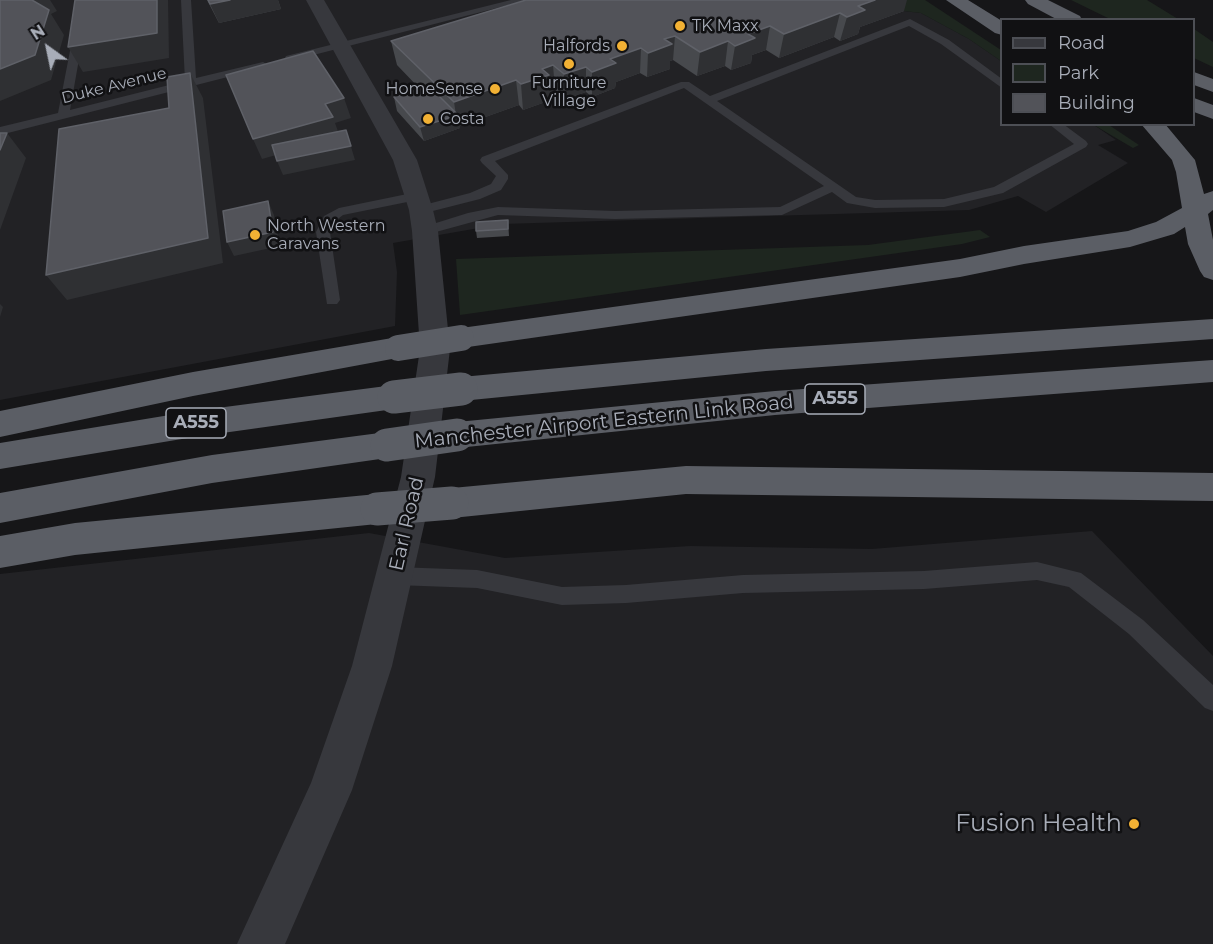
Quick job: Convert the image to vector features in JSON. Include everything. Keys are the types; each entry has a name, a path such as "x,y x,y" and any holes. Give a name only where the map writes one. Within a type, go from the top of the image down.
{"highway":[{"path":"955,0 1000,27"},
{"path":"1034,0 1068,18"},
{"path":"1016,5 1037,18"},
{"path":"1195,78 1213,86"},
{"path":"1195,104 1213,113"},
{"path":"1154,126 1183,160 1204,206 1201,244 1213,271"},
{"path":"0,424 193,384 398,348 960,268 1024,255 1130,239 1165,228 1204,206"},
{"name":"A555","path":"0,456 194,424 460,389 766,360 1211,329"},
{"name":"Manchester Airport Eastern Link Road","path":"0,508 212,469 457,435 775,403 1213,371"},
{"path":"0,552 75,539 686,480 1213,487"}],"street":[{"name":"Earl Road","path":"261,944 330,790 372,666 396,576 418,477 435,349 421,213 405,160 315,0"}],"lane":[{"path":"63,116 80,25 82,0"},
{"path":"186,0 191,83"},
{"name":"Duke Avenue","path":"0,132 523,0"},
{"path":"709,100 910,22 945,42 1000,83"},
{"path":"421,213 496,187 502,175 486,160 686,84 852,200 875,204 944,203 998,190 1082,144 1058,126"},
{"path":"332,300 323,232 329,219 339,212 473,216 498,211 615,215 782,211 833,187"},
{"path":"396,576 477,579 562,596 626,594 743,584 924,580 1037,571 1074,579 1136,627 1213,700"}],"shaded area":[{"path":"0,0 883,0 904,11 921,13 969,39 1000,60 1000,126 1095,126 1116,140 1098,145 1128,163 1046,212 1018,196 969,210 502,224 393,243 397,272 395,326 0,400"},
{"path":"1092,531 1213,656 1213,944 0,944 0,574 369,533 505,558 690,546 872,549"}],"green space":[{"path":"883,0 925,0 1000,49 1000,60 969,39 921,13 904,11"},
{"path":"1071,0 1147,0 1176,18 1108,18"},
{"path":"1195,30 1213,42 1213,67 1195,58"},
{"path":"1096,126 1110,126 1139,145 1133,148"},
{"path":"980,230 990,237 962,244 460,315 456,259 868,245"}],"building":[{"path":"0,0 32,0 49,10 35,55 0,69"},
{"path":"75,0 157,0 157,33 68,47"},
{"path":"208,0 230,0 210,4"},
{"path":"526,0 875,0 858,6 865,10 847,17 840,13 784,34 770,26 748,34 755,38 735,46 728,41 700,52 675,36 664,39 672,44 648,53 641,48 610,59 616,63 592,72 586,67 564,74 553,65 542,69 549,75 521,84 516,80 454,102 391,41"},
{"path":"313,51 344,98 325,104 333,117 253,139 226,75"},
{"path":"190,73 208,238 46,275 59,129 169,108 167,77"},
{"path":"429,86 458,115 420,127 394,97"},
{"path":"346,130 351,146 277,161 272,145"},
{"path":"0,133 7,133 0,150"},
{"path":"268,201 273,232 227,242 223,211"},
{"path":"508,220 508,229 476,231 476,222"}],"place":[{"name":"TK Maxx","path":"680,26"},
{"name":"Halfords","path":"622,46"},
{"name":"Furniture Village","path":"569,64"},
{"name":"HomeSense","path":"495,89"},
{"name":"Costa","path":"428,119"},
{"name":"North Western Caravans","path":"255,235"},
{"name":"Fusion Health","path":"1134,824"}]}
